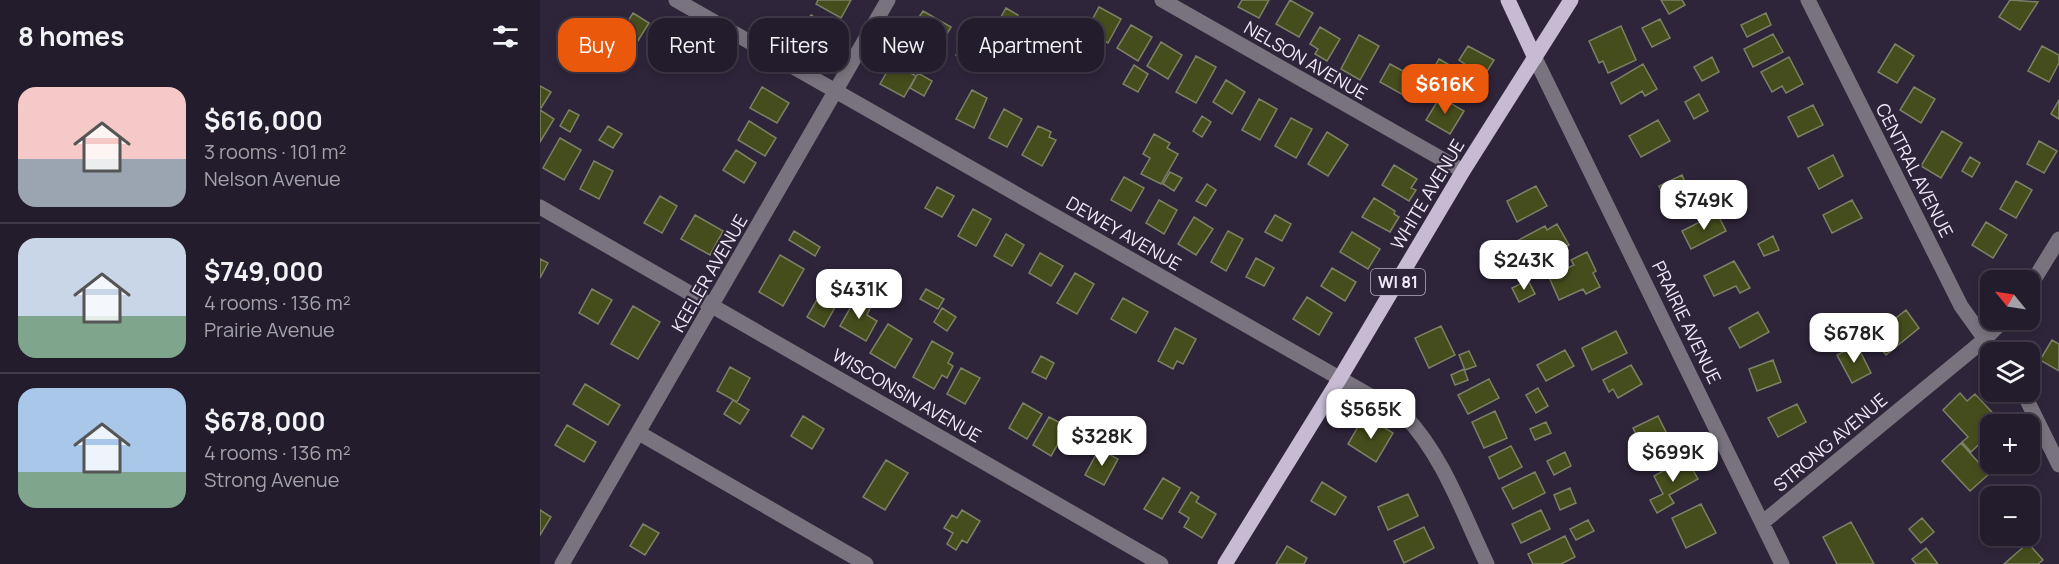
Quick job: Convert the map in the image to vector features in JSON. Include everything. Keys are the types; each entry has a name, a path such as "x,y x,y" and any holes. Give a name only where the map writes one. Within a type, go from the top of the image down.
{"main road":[{"name":"PRAIRIE AVENUE","path":"1508,0 1535,58"},
{"name":"WHITE AVENUE","path":"1226,564 1341,378 1463,171 1571,0"}],"street":[{"name":"DEWEY AVENUE","path":"676,0 1404,415 1421,432 1487,564"},
{"name":"KEELER AVENUE","path":"567,562 888,0"},
{"name":"NELSON AVENUE","path":"1162,0 1463,171"},
{"name":"CENTRAL AVENUE","path":"1808,0 1961,306 1984,340"},
{"name":"PRAIRIE AVENUE","path":"1535,58 1782,564"},
{"name":"WISCONSIN AVENUE","path":"540,207 1161,564"},
{"path":"2040,270 2059,239"},
{"name":"STRONG AVENUE","path":"1762,523 1994,330"},
{"path":"2028,402 2059,465"},
{"path":"639,433 866,564"}],"building":[{"path":"818,0 851,0 841,18 816,4"},
{"path":"1242,0 1269,0 1259,18 1238,7"},
{"path":"1290,0 1313,13 1299,37 1276,24"},
{"path":"1661,0 1682,0 1685,5 1669,14"},
{"path":"2010,0 2038,2 2020,30 1999,17"},
{"path":"1099,7 1121,19 1108,43 1104,41 1104,18 1093,18"},
{"path":"1006,8 1018,15 1016,18 1000,18"},
{"path":"923,11 935,18 918,18"},
{"path":"633,13 648,22 636,44 636,18 630,18"},
{"path":"1766,13 1771,25 1747,37 1741,25"},
{"path":"1660,19 1670,38 1652,47 1642,28"},
{"path":"946,24 951,27 946,35"},
{"path":"1131,25 1152,37 1138,61 1117,48"},
{"path":"1621,26 1636,60 1608,73 1603,61 1599,63 1589,41"},
{"path":"1320,27 1340,39 1327,61 1315,54 1318,49 1310,44"},
{"path":"1773,34 1783,52 1753,67 1744,49"},
{"path":"1359,35 1379,46 1360,80 1341,69"},
{"path":"1161,42 1182,55 1168,79 1147,66"},
{"path":"1895,44 1914,56 1897,83 1878,72"},
{"path":"1468,46 1494,60 1481,81 1463,71 1466,65 1459,60"},
{"path":"2042,46 2059,55 2059,63 2049,82 2028,71"},
{"path":"1196,56 1216,67 1196,103 1176,92"},
{"path":"1712,57 1719,72 1702,81 1694,67"},
{"path":"1789,57 1803,84 1786,93 1782,86 1772,92 1761,72"},
{"path":"1439,59 1453,67 1445,83 1430,75"},
{"path":"1390,64 1414,77 1405,96 1380,82"},
{"path":"1643,64 1657,89 1645,96 1642,91 1621,104 1611,83"},
{"path":"1134,65 1148,74 1138,92 1123,84"},
{"path":"887,72 909,72 916,76 904,97 880,84"},
{"path":"918,73 932,81 924,96 910,88"},
{"path":"1226,80 1245,92 1232,114 1213,102"},
{"path":"540,86 551,92 541,108 540,107"},
{"path":"762,87 789,103 777,123 750,108"},
{"path":"1914,87 1935,99 1921,123 1900,110"},
{"path":"972,90 987,98 974,128 956,119"},
{"path":"1699,94 1708,111 1694,119 1685,102"},
{"path":"1440,97 1464,111 1450,134 1426,120"},
{"path":"1259,99 1277,109 1260,140 1242,130"},
{"path":"2059,100 2059,119 2051,114"},
{"path":"1813,105 1823,125 1798,137 1788,117"},
{"path":"1004,109 1022,119 1007,147 989,138"},
{"path":"540,110 554,119 540,142"},
{"path":"569,110 579,115 570,132 560,126"},
{"path":"1202,116 1211,122 1202,137 1193,131"},
{"path":"1291,118 1312,129 1296,158 1275,146"},
{"path":"1658,120 1670,141 1641,157 1629,136"},
{"path":"749,121 776,138 765,156 738,140"},
{"path":"608,126 622,134 613,148 599,140"},
{"path":"1038,126 1051,132 1049,137 1056,140 1042,166 1022,155"},
{"path":"1942,131 1962,143 1941,178 1921,166"},
{"path":"1327,132 1348,145 1328,176 1308,164"},
{"path":"1154,134 1170,143 1167,148 1178,154 1161,184 1141,174 1150,158 1143,154"},
{"path":"560,138 581,150 564,180 543,168"},
{"path":"2039,141 2057,151 2044,173 2027,164"},
{"path":"736,150 756,163 744,183 723,170"},
{"path":"1833,155 1843,176 1819,189 1808,168"},
{"path":"1970,157 1980,163 1972,177 1962,171"},
{"path":"594,161 613,171 599,199 580,189"},
{"path":"1394,165 1417,179 1411,188 1416,190 1409,201 1382,185"},
{"path":"1170,172 1182,178 1174,191 1163,184"},
{"path":"1682,175 1693,200 1670,211 1659,186"},
{"path":"1124,177 1144,188 1131,211 1111,200"},
{"path":"2016,181 2032,190 2016,218 2000,209"},
{"path":"1207,184 1216,190 1206,206 1196,201"},
{"path":"1536,186 1547,206 1517,222 1507,201"},
{"path":"937,187 954,196 942,217 925,208"},
{"path":"660,196 677,206 662,233 644,223"},
{"path":"1374,198 1395,211 1394,214 1399,217 1390,232 1362,217"},
{"path":"1159,200 1177,210 1164,234 1146,223"},
{"path":"1852,200 1862,218 1832,233 1823,215"},
{"path":"973,209 991,219 976,246 958,236"},
{"path":"1717,213 1726,231 1691,249 1682,231"},
{"path":"695,215 723,231 710,255 681,239"},
{"path":"1275,215 1291,224 1282,241 1265,232"},
{"path":"1194,217 1213,229 1196,255 1178,244"},
{"path":"1986,222 2007,235 1993,258 1972,245"},
{"path":"1557,224 1569,245 1528,268 1515,242 1545,226 1547,230"},
{"path":"794,231 820,247 815,256 789,240"},
{"path":"1228,231 1243,239 1226,271 1211,262"},
{"path":"1352,232 1380,249 1368,269 1340,252"},
{"path":"1006,234 1024,245 1012,266 994,256"},
{"path":"1773,236 1779,250 1764,256 1758,244"},
{"path":"1587,252 1596,271 1593,273 1600,287 1586,294 1583,289 1559,300 1549,277 1574,265 1571,260"},
{"path":"1040,253 1063,266 1051,286 1029,273"},
{"path":"780,255 804,269 783,306 759,292"},
{"path":"1256,258 1274,268 1264,286 1246,277"},
{"path":"540,259 548,263 540,278"},
{"path":"1734,261 1750,288 1740,293 1736,286 1714,296 1704,276"},
{"path":"1332,268 1356,282 1345,301 1321,286"},
{"path":"1075,273 1094,284 1077,314 1057,303"},
{"path":"1528,280 1535,294 1519,302 1512,288"},
{"path":"592,289 612,300 598,324 579,313"},
{"path":"926,289 944,299 938,309 920,299"},
{"path":"822,291 839,300 824,327 807,317"},
{"path":"1307,297 1332,313 1319,335 1293,319"},
{"path":"856,298 871,306 867,315 877,321 866,341 840,326"},
{"path":"1123,298 1148,312 1136,333 1111,319"},
{"path":"633,306 660,322 638,359 611,344"},
{"path":"942,308 956,317 947,331 934,322"},
{"path":"1906,310 1919,328 1886,355 1872,337"},
{"path":"1758,312 1769,332 1740,348 1729,328"},
{"path":"888,324 912,339 895,368 870,353"},
{"path":"1441,326 1455,355 1429,368 1415,338"},
{"path":"1175,328 1196,339 1183,364 1177,361 1173,369 1158,361"},
{"path":"1616,331 1627,353 1592,370 1582,348"},
{"path":"2052,340 2059,344 2059,371 2040,360"},
{"path":"932,341 953,353 948,363 953,366 947,378 942,375 934,389 913,377"},
{"path":"1857,345 1871,373 1852,383 1837,355"},
{"path":"1565,350 1574,366 1546,381 1537,365"},
{"path":"1469,351 1476,366 1465,370 1459,355"},
{"path":"1041,356 1054,363 1046,379 1032,372"},
{"path":"1773,360 1781,382 1757,391 1749,369"},
{"path":"1631,365 1642,384 1618,398 1613,389 1609,392 1603,380"},
{"path":"730,367 750,378 737,402 717,391"},
{"path":"961,368 980,378 965,404 947,394"},
{"path":"1464,369 1468,380 1455,385 1451,375"},
{"path":"1489,379 1499,398 1468,414 1458,395"},
{"path":"585,384 620,405 608,425 573,404"},
{"path":"1538,388 1548,406 1536,413 1526,395"},
{"path":"1960,393 1967,401 1975,394 1994,414 1980,414 1980,443 1971,452 1962,442 1968,437 1943,410"},
{"path":"733,400 749,410 740,424 724,414"},
{"path":"1023,403 1042,414 1027,439 1009,428"},
{"path":"1797,404 1806,422 1778,437 1768,418"},
{"path":"1495,411 1507,438 1484,448 1472,422"},
{"path":"803,416 824,429 812,449 791,436"},
{"path":"1658,416 1667,434 1642,446 1633,428"},
{"path":"1049,417 1068,427 1051,456 1033,445"},
{"path":"1371,419 1393,433 1376,462 1348,444 1359,425 1365,429"},
{"path":"1546,422 1551,433 1535,440 1530,429"},
{"path":"567,425 596,442 584,462 555,445"},
{"path":"1961,443 1980,464 1980,474 1989,474 1970,491 1942,461"},
{"path":"1511,446 1522,467 1499,479 1489,457"},
{"path":"1099,449 1118,459 1104,485 1085,475"},
{"path":"1565,452 1571,466 1554,475 1547,461"},
{"path":"1686,458 1698,479 1669,495 1674,503 1657,513 1650,500 1663,494 1654,476"},
{"path":"886,460 908,473 885,510 863,497"},
{"path":"1535,472 1545,493 1513,509 1502,488"},
{"path":"1163,478 1180,488 1162,519 1144,509"},
{"path":"1322,482 1346,497 1335,515 1311,501"},
{"path":"1570,488 1576,503 1560,510 1554,495"},
{"path":"1191,492 1199,497 1196,502 1216,514 1202,538 1184,527 1189,518 1179,512"},
{"path":"1408,494 1418,516 1388,530 1378,507"},
{"path":"1701,504 1716,533 1686,548 1672,518"},
{"path":"540,510 551,517 540,535"},
{"path":"962,510 980,521 967,543 962,540 956,550 947,544 953,533 944,528 952,515 957,518"},
{"path":"1541,510 1550,529 1521,543 1512,524"},
{"path":"1922,518 1934,532 1921,543 1909,529"},
{"path":"1588,520 1594,531 1576,540 1570,529"},
{"path":"1851,522 1874,564 1837,564 1823,537"},
{"path":"643,524 659,533 645,555 630,546"},
{"path":"1424,527 1434,548 1404,563 1394,541"},
{"path":"1565,536 1575,557 1561,564 1533,564 1528,554"},
{"path":"1287,546 1307,558 1304,564 1276,564"},
{"path":"2025,546 2031,546 2043,560 2038,564 2004,564"},
{"path":"1926,548 1938,564 1916,564 1912,559"}]}
